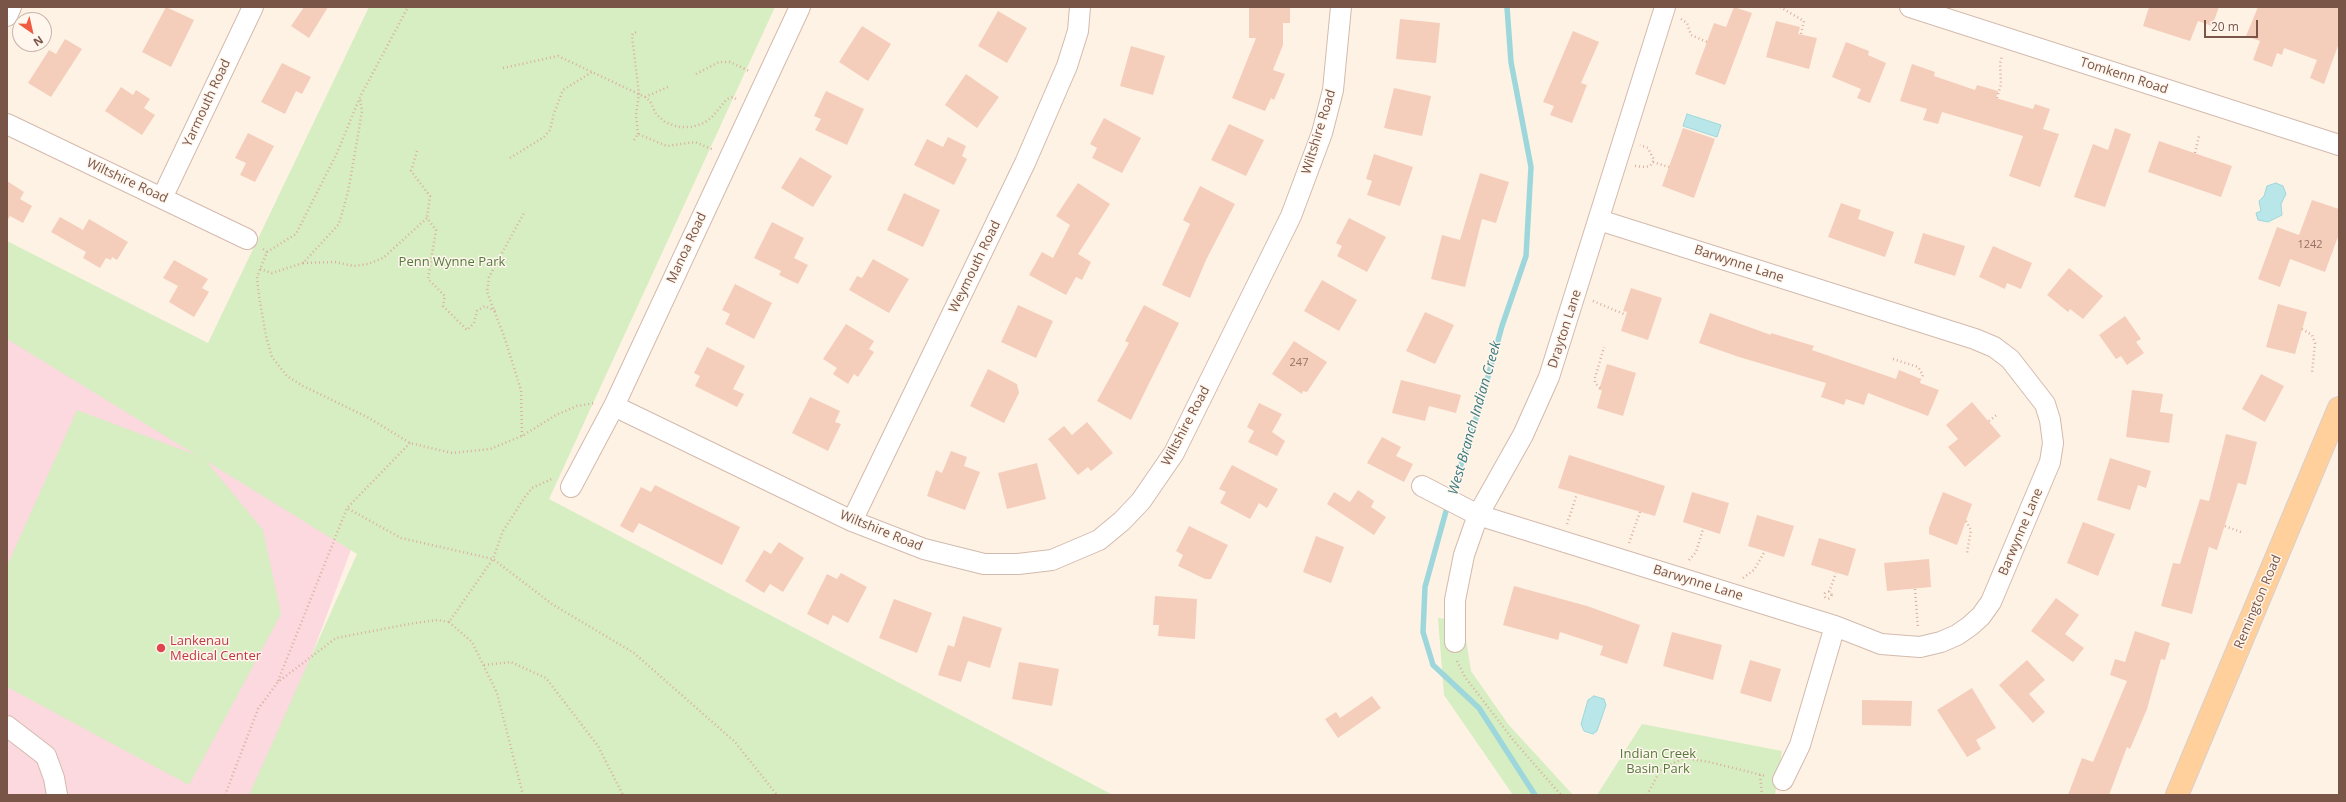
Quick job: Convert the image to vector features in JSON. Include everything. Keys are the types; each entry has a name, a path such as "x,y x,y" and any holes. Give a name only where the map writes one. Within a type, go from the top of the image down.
{"main road":[{"name":"Remington Road","path":"2177,795 2339,408"}],"street":[{"path":"7,16 11,7"},
{"name":"Yarmouth Road","path":"162,198 253,7"},
{"name":"Manoa Road","path":"571,487 614,406 752,107 800,7"},
{"name":"Weymouth Road","path":"852,521 1025,163 1067,66 1078,31 1080,7"},
{"name":"Wiltshire Road","path":"614,406 852,521 924,549 984,564 1018,564 1052,560 1098,540 1122,521 1141,500 1174,453 1291,216 1322,134 1333,90 1341,7"},
{"name":"Tomkenn Road","path":"1910,7 2339,146"},
{"name":"Drayton Lane","path":"1455,642 1455,600 1464,554 1478,515 1524,434 1549,377 1664,10"},
{"name":"Wiltshire Road","path":"7,124 247,239"},
{"name":"Barwynne Lane","path":"1422,486 1478,515 1835,626 1865,640 1881,644 1920,647 1957,635 1981,616 1992,602 2050,462 2052,443 2050,420 2045,404 2010,359 1994,347 1974,339 1599,220"},
{"path":"1783,780 1800,745 1835,626"},
{"path":"7,726 46,756 54,778 57,795"}],"path":[{"path":"408,7 360,97 337,153 296,234 266,252 257,278 266,336 272,357 287,376 332,401 369,418 410,443 452,453 470,453 501,446 522,436 556,415 577,406 593,402 614,406"},
{"path":"1780,7 1804,21 1801,34"},
{"path":"1664,10 1687,23 1691,35 1706,42"},
{"path":"634,140 638,134 636,115 639,94 632,36 633,33 638,32"},
{"path":"1997,98 2001,84 2000,64 2010,39"},
{"path":"503,68 558,56 645,97 650,101 656,114 665,122 678,127 692,127 704,123 727,99 733,97 752,107"},
{"path":"696,74 718,62 730,62 765,80"},
{"path":"510,158 544,137 550,130 563,90 592,72"},
{"path":"645,97 668,87"},
{"path":"303,263 339,224 348,192 362,111 360,97"},
{"path":"638,134 667,146 694,142 729,157"},
{"path":"2195,153 2200,136"},
{"path":"260,269 272,273 303,263 335,262 354,266 368,264 383,258 427,218 430,196 411,171 416,151"},
{"path":"1653,162 1669,167"},
{"path":"522,436 520,390 495,311 487,292 489,276 525,211"},
{"path":"427,218 436,230 428,279 445,296 443,306 467,330 474,323 477,310 485,306 495,311"},
{"path":"247,239 266,252"},
{"path":"1575,295 1626,314"},
{"path":"2302,329 2312,335 2315,343 2312,373"},
{"path":"1600,388 1595,383 1595,378 1604,347"},
{"path":"1893,359 1918,367 1923,375 1921,379"},
{"path":"1989,421 1998,414"},
{"path":"225,795 258,709 278,682 347,508 410,443"},
{"path":"449,622 493,559 503,531 532,488 582,466"},
{"path":"1561,541 1577,494"},
{"path":"347,508 401,538 493,559 552,604 634,653 735,742 778,795"},
{"path":"1623,560 1640,512"},
{"path":"1966,521 1971,530 1967,553"},
{"path":"2225,526 2241,532"},
{"path":"1683,563 1696,552 1703,529"},
{"path":"1738,580 1748,576 1765,551"},
{"path":"1829,592 1836,573"},
{"path":"1915,588 1920,647"},
{"path":"278,682 336,638 415,623 437,620 449,622 472,642 497,693 523,795"},
{"path":"1455,642 1457,662 1465,677 1533,764 1561,795"},
{"path":"484,665 511,662 546,678 598,746 623,795"},
{"path":"1647,795 1661,769 1684,758 1703,760 1783,780"},
{"path":"1760,775 1762,795"}],"shaded area":[{"name":"Lankenau Medical Center","path":"7,302 369,501 260,795 7,795"}],"green space":[{"name":"Penn Wynne Park","path":"369,7 775,7 549,499 1113,795 249,795 357,554 206,461 263,530 281,614 189,785 7,687 7,566 77,410 196,455 7,339 7,241 208,343"},
{"path":"1438,618 1463,621 1471,671 1508,724 1573,795 1513,795 1444,695"},
{"name":"Indian Creek Basin Park","path":"1642,724 1782,751 1775,795 1597,795"}],"water":[{"path":"1687,114 1721,125 1717,137 1683,126"},
{"path":"2276,183 2283,186 2286,194 2281,204 2282,215 2268,222 2258,220 2256,213 2261,211 2259,201 2264,196 2267,186"},
{"path":"1594,696 1604,699 1606,705 1597,731 1593,734 1584,731 1581,724 1588,700"}],"building":[{"path":"166,7 194,20 171,67 142,52"},
{"path":"304,7 328,7 309,38 291,26"},
{"path":"1249,7 1290,7 1290,23 1283,23 1283,45 1273,70 1285,74 1274,100 1271,98 1265,111 1232,98 1256,38 1249,38"},
{"path":"1734,7 1752,13 1725,85 1695,74 1714,23 1726,27"},
{"path":"2149,7 2219,7 2212,26 2198,21 2190,41 2143,26"},
{"path":"2258,7 2339,7 2339,43 2324,84 2310,78 2317,60 2284,48 2282,55 2277,53 2272,67 2253,60 2260,41 2246,36"},
{"path":"998,11 1027,28 1007,63 978,46"},
{"path":"1400,19 1440,23 1436,63 1396,59"},
{"path":"1776,21 1800,27 1798,34 1817,38 1809,69 1766,57"},
{"path":"862,26 891,44 868,81 839,62"},
{"path":"1573,31 1599,42 1581,83 1587,85 1572,123 1550,115 1554,106 1543,102"},
{"path":"65,39 82,49 51,97 28,83 48,52 52,52 56,54"},
{"path":"1846,42 1869,51 1868,55 1886,63 1870,103 1857,98 1861,89 1832,77"},
{"path":"1131,46 1165,56 1153,95 1120,86"},
{"path":"282,63 311,77 302,94 296,91 285,114 261,102"},
{"path":"1912,64 1935,72 1934,76 1975,90 1977,85 1998,91 1996,98 2033,109 2035,104 2050,109 2043,129 2059,134 2040,187 2009,176 2023,136 1942,112 1938,124 1923,120 1927,109 1900,101"},
{"path":"966,74 999,97 977,128 945,105"},
{"path":"121,87 133,95 136,90 150,99 144,108 155,115 142,135 105,111"},
{"path":"1394,88 1431,96 1422,136 1384,128"},
{"path":"826,91 864,109 847,145 815,130 821,119 814,116"},
{"path":"1104,118 1141,138 1122,173 1092,158 1097,148 1090,144"},
{"path":"1229,124 1264,140 1246,176 1211,160"},
{"path":"1683,128 1715,139 1694,198 1662,186"},
{"path":"2115,128 2131,134 2105,207 2074,197 2093,144 2108,150"},
{"path":"248,133 274,146 255,182 240,175 246,163 235,158"},
{"path":"948,137 966,146 962,156 967,159 954,185 914,165 927,139 943,147"},
{"path":"2159,141 2232,166 2221,197 2148,172"},
{"path":"1374,154 1413,167 1400,206 1367,195 1372,181 1366,179"},
{"path":"800,157 832,176 813,207 781,188"},
{"path":"1480,173 1509,182 1496,223 1482,219 1465,287 1431,279 1442,235 1460,240"},
{"path":"7,181 24,192 20,199 32,206 23,223 10,216 7,221"},
{"path":"1078,183 1110,204 1078,254 1091,262 1082,280 1076,277 1066,295 1029,275 1042,252 1053,258 1070,225 1056,216"},
{"path":"1200,186 1235,204 1206,260 1190,298 1162,285 1190,224 1183,220"},
{"path":"904,193 940,210 923,247 887,230"},
{"path":"2312,200 2339,209 2339,234 2325,272 2290,259 2280,287 2258,279 2277,227 2299,235"},
{"path":"1841,203 1861,210 1858,219 1894,232 1885,257 1828,237"},
{"path":"60,217 83,230 89,219 128,242 117,260 112,257 111,260 106,258 100,268 83,258 86,252 51,232"},
{"path":"1349,218 1386,237 1367,272 1337,256 1342,246 1336,243"},
{"path":"772,222 804,238 794,258 808,265 798,284 779,275 781,271 754,258"},
{"path":"1923,233 1965,246 1955,276 1914,263"},
{"path":"1993,246 2032,263 2021,289 2007,283 2005,289 1979,277"},
{"path":"873,259 909,279 889,313 849,290 857,276 862,278"},
{"path":"174,260 208,279 202,288 209,292 194,317 169,302 178,286 163,278"},
{"path":"2069,268 2103,296 2083,319 2070,309 2068,312 2047,295"},
{"path":"1322,280 1357,300 1339,331 1304,311"},
{"path":"735,284 772,303 754,339 725,324 730,314 722,310"},
{"path":"1631,288 1662,298 1648,340 1621,331 1627,312 1623,311"},
{"path":"2278,304 2307,312 2295,354 2266,347"},
{"path":"1018,305 1053,321 1036,358 1001,342"},
{"path":"1144,305 1179,323 1131,420 1097,401 1129,343 1125,341"},
{"path":"1425,312 1454,325 1435,364 1406,351"},
{"path":"1710,313 1771,335 1771,333 1814,346 1812,350 1896,379 1899,370 1921,379 1920,383 1939,390 1928,416 1868,393 1864,405 1846,399 1844,405 1821,397 1826,383 1739,357 1699,343"},
{"path":"2125,316 2141,339 2136,342 2144,353 2127,365 2121,356 2116,359 2099,335"},
{"path":"846,324 874,341 869,349 874,352 858,377 854,374 848,384 833,374 837,368 823,359"},
{"path":"1294,341 1327,362 1307,392 1303,391 1302,394 1272,374"},
{"path":"707,347 745,366 733,389 744,394 737,407 695,386 700,376 694,373"},
{"path":"1607,364 1636,373 1623,416 1597,408 1602,390 1599,390"},
{"path":"988,369 1017,384 1019,393 1004,423 970,406"},
{"path":"2261,374 2284,386 2265,422 2242,409"},
{"path":"1401,380 1461,395 1456,413 1429,406 1425,421 1392,413"},
{"path":"2132,390 2163,394 2160,412 2173,414 2169,443 2126,437"},
{"path":"810,397 840,411 835,422 841,424 828,451 792,433"},
{"path":"1972,402 2001,436 1965,467 1948,447 1958,439 1946,425"},
{"path":"1259,403 1282,414 1272,432 1285,441 1277,456 1248,442 1254,431 1247,427"},
{"path":"1087,422 1113,453 1091,471 1088,467 1078,475 1048,439 1064,426 1072,435"},
{"path":"2226,434 2257,442 2246,485 2238,483 2217,550 2209,547 2192,614 2161,606 2173,563 2180,564 2200,499 2209,501"},
{"path":"1382,437 1401,447 1396,456 1413,464 1404,482 1367,463"},
{"path":"951,451 967,457 964,466 980,472 965,510 927,496 936,470 942,473"},
{"path":"1569,455 1665,486 1655,516 1558,488"},
{"path":"2110,458 2151,471 2146,488 2138,485 2130,510 2097,500"},
{"path":"1037,463 1046,499 1007,509 998,473"},
{"path":"1232,465 1278,489 1267,508 1259,503 1250,519 1220,503 1226,492 1219,489"},
{"path":"655,485 740,527 722,565 639,523 633,533 620,526 641,487 651,492"},
{"path":"1358,490 1374,501 1371,507 1386,517 1374,535 1327,504 1334,492 1350,502"},
{"path":"1692,492 1729,503 1720,534 1683,522"},
{"path":"1943,492 1972,504 1957,545 1929,534 1929,528"},
{"path":"1757,515 1794,526 1784,557 1748,546"},
{"path":"2083,522 2115,534 2098,576 2067,563"},
{"path":"1189,526 1228,545 1211,579 1205,579 1178,566 1183,555 1176,551"},
{"path":"1316,536 1344,547 1331,583 1303,572"},
{"path":"1819,538 1856,549 1848,576 1811,565"},
{"path":"779,542 804,558 783,592 770,584 764,593 745,581 764,550 771,554"},
{"path":"1929,559 1931,587 1887,591 1884,563"},
{"path":"841,573 867,587 848,623 833,615 828,625 807,614 827,574 837,579"},
{"path":"1514,586 1587,606 1640,625 1627,664 1600,655 1603,646 1560,632 1558,640 1503,625"},
{"path":"1155,596 1197,599 1195,639 1158,636 1159,625 1153,625"},
{"path":"2056,598 2079,615 2065,634 2084,648 2073,662 2031,631"},
{"path":"894,599 932,613 917,653 879,638"},
{"path":"963,616 1002,628 990,668 968,661 961,682 938,675 948,645 954,647"},
{"path":"2135,631 2170,643 2165,660 2161,659 2147,709 2130,749 2127,747 2109,795 2068,795 2082,758 2093,762 2127,681 2110,675 2115,659 2125,662"},
{"path":"1672,632 1722,645 1713,680 1663,666"},
{"path":"1750,660 1781,669 1771,702 1740,693"},
{"path":"2027,660 2045,680 2029,694 2045,712 2033,723 1999,685"},
{"path":"1019,662 1059,669 1052,706 1012,699"},
{"path":"1972,688 1996,728 1976,740 1981,749 1967,757 1937,710"},
{"path":"1372,696 1381,708 1338,738 1325,719 1336,712 1340,718"},
{"path":"1862,700 1912,701 1911,726 1862,725"}],"waterway":[{"name":"West Branch Indian Creek","path":"1451,496 1479,409 1502,326 1526,256 1531,167 1511,62 1507,7"},
{"name":"West Branch Indian Creek","path":"1448,504 1425,587 1423,632 1433,665 1479,708 1535,795"}],"place":[{"name":"Lankenau Medical Center","path":"161,648"}]}
